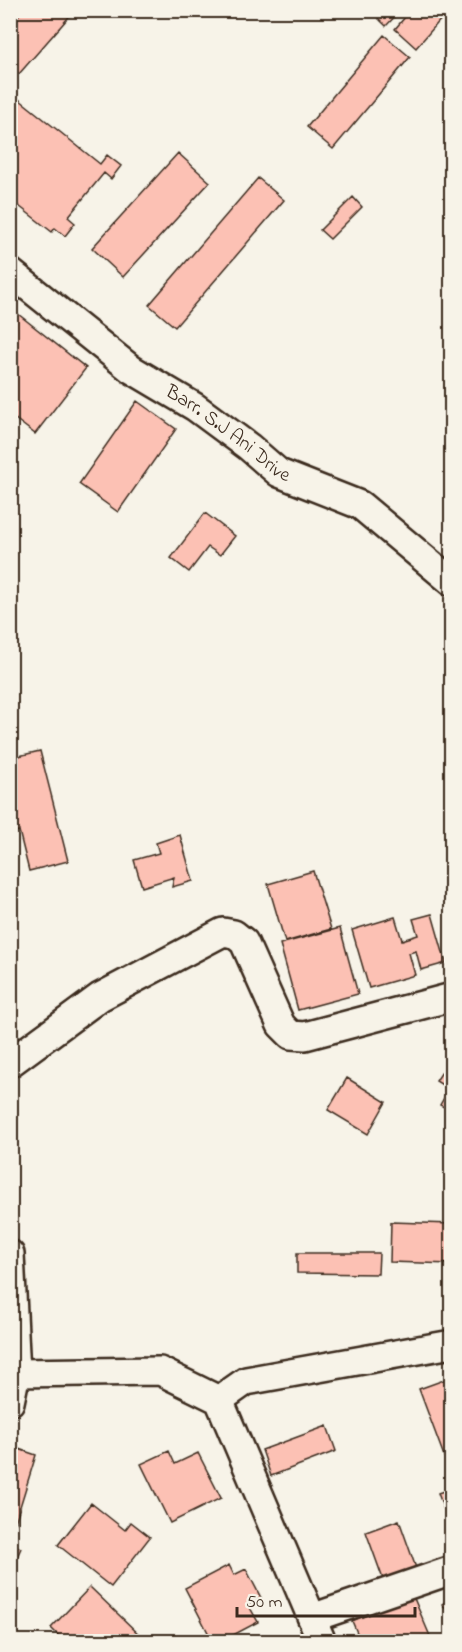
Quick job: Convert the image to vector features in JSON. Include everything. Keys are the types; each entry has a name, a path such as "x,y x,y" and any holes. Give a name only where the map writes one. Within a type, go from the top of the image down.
{"street":[{"name":"Barr. S.J Ani Drive","path":"10,272 131,369 195,406 279,473 360,505 452,582"},
{"path":"10,1063 100,997 223,932 234,934 244,942 281,1025 291,1035 306,1036 452,997"},
{"path":"10,1254 16,1373 10,1402"},
{"path":"219,1400 246,1381 452,1344"},
{"path":"16,1373 160,1371 219,1400 317,1630 452,1570"}],"building":[{"path":"23,10 75,10 19,74 10,66 10,25"},
{"path":"370,10 401,10 386,26"},
{"path":"411,10 449,10 416,48 395,29"},
{"path":"384,35 410,57 333,149 307,127"},
{"path":"10,92 100,164 107,155 121,166 111,179 104,173 68,217 75,223 65,236 55,228 52,232 10,199"},
{"path":"178,153 210,182 123,277 92,248"},
{"path":"258,178 284,200 175,327 149,305"},
{"path":"353,197 362,207 330,239 320,230"},
{"path":"13,310 86,368 35,434 10,415 10,313"},
{"path":"137,401 176,429 118,512 79,484"},
{"path":"205,513 235,536 220,555 208,547 189,572 171,558"},
{"path":"40,751 68,861 29,871 19,831 10,833 10,758"},
{"path":"180,835 193,881 172,887 174,877 142,887 134,860 159,853 156,843"},
{"path":"313,871 331,929 285,942 268,884"},
{"path":"432,914 446,963 421,970 416,951 409,953 415,975 369,988 352,930 395,917 402,940 418,935 413,919"},
{"path":"340,928 358,994 298,1010 280,944"},
{"path":"449,1061 452,1063 452,1111 440,1105 449,1089 436,1081"},
{"path":"347,1078 386,1102 368,1134 328,1110"},
{"path":"391,1222 452,1224 452,1264 390,1262"},
{"path":"297,1253 379,1253 378,1274 297,1273"},
{"path":"452,1377 452,1462 447,1464 419,1389"},
{"path":"327,1426 336,1451 271,1476 262,1450"},
{"path":"10,1446 36,1455 15,1523 10,1522"},
{"path":"169,1451 175,1464 198,1453 221,1498 170,1523 141,1464"},
{"path":"452,1488 452,1532 438,1493"},
{"path":"91,1503 125,1530 131,1522 150,1537 111,1587 58,1545"},
{"path":"399,1520 416,1568 383,1579 366,1532"},
{"path":"10,1544 21,1548 10,1573"},
{"path":"229,1565 234,1575 246,1569 261,1598 248,1604 258,1622 220,1642 213,1642 185,1588"},
{"path":"90,1587 147,1642 65,1642 51,1628"},
{"path":"413,1596 430,1636 416,1642 361,1642 352,1621"},
{"path":"452,1598 452,1618 442,1604"}]}
